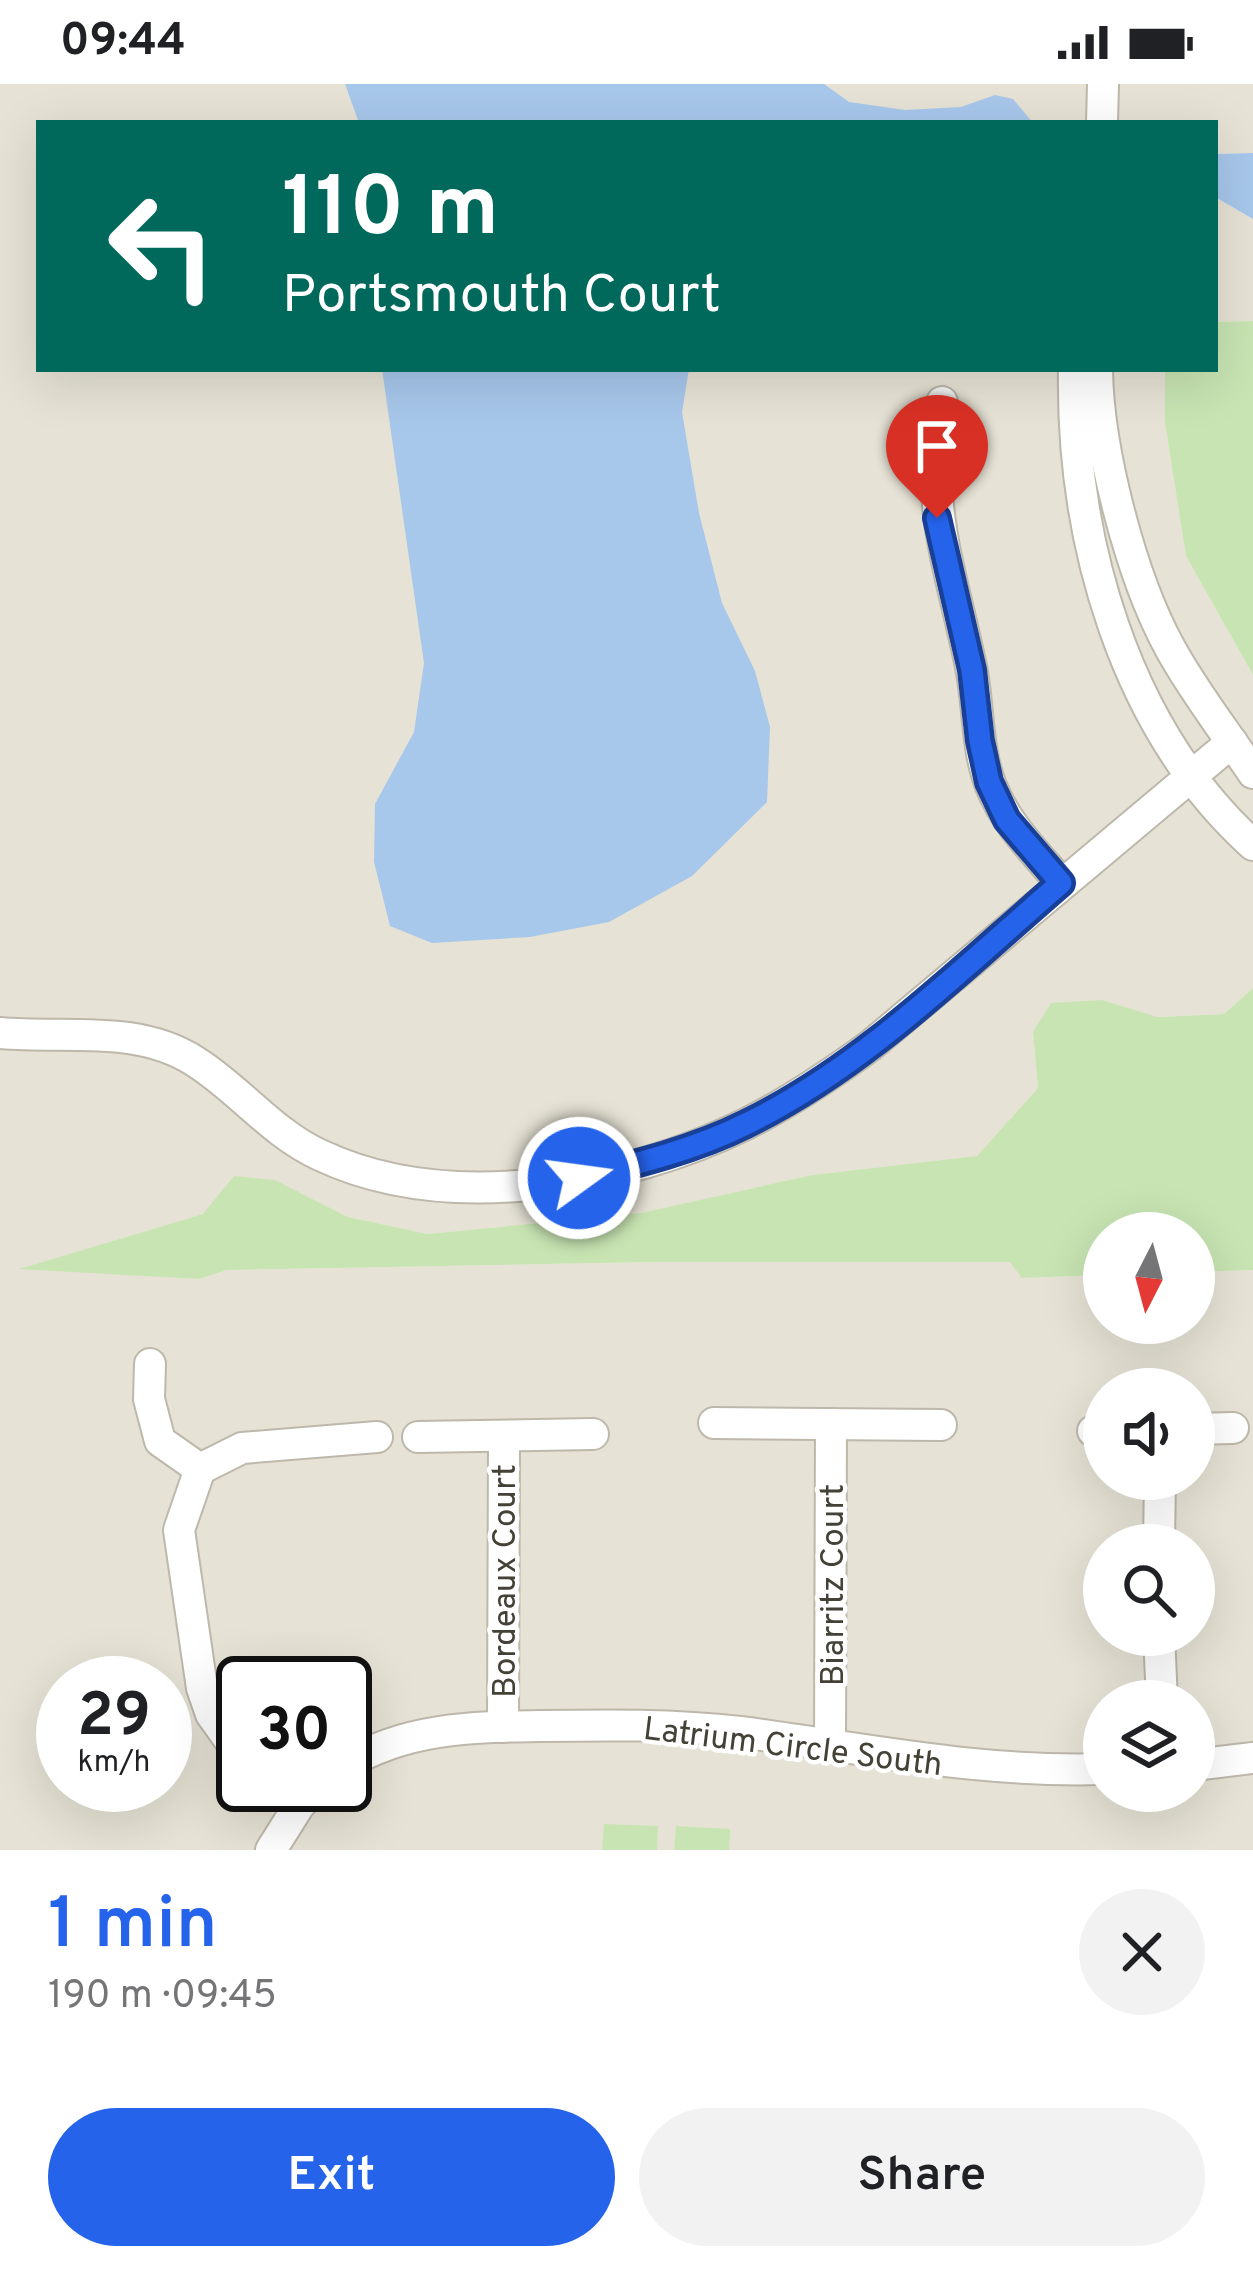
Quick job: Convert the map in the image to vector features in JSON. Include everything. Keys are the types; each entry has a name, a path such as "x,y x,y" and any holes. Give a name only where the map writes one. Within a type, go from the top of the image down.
{"street":[{"path":"1102,120 1103,84"},
{"path":"1074,372 1076,467 1083,521 1108,616 1151,708 1193,776 1253,845"},
{"path":"1097,372 1105,440 1146,593 1168,644 1200,698 1253,773"},
{"path":"942,402 935,438 934,492 940,545 972,670 989,782 1007,820 1061,883"},
{"path":"0,1033 128,1036 164,1046 197,1062 277,1130 361,1172 456,1186 506,1187 579,1178 698,1144 809,1090 870,1046 1232,742"},
{"path":"150,1364 149,1399 160,1441 200,1468"},
{"path":"714,1423 941,1425"},
{"name":"Biarritz Court","path":"830,1746 831,1424"},
{"path":"1215,1428 1233,1428"},
{"name":"Bordeaux Court","path":"418,1437 592,1435"},
{"name":"Bordeaux Court","path":"503,1727 504,1436"},
{"path":"216,1721 202,1688 179,1530 200,1468 242,1448 377,1437"},
{"name":"Latrium Circle South","path":"372,1752 399,1739 434,1731 689,1727 940,1763 1032,1771 1083,1770"},
{"path":"1215,1763 1253,1758"},
{"path":"271,1850 289,1812"}],"shaded area":[{"path":"0,84 1253,84 1253,153 1218,154 1218,120 36,120 36,372 1165,372 1165,423 1186,556 1253,675 1253,988 1224,1014 1158,1017 1102,1000 1033,1032 1038,1088 977,1156 812,1175 642,1213 428,1234 348,1217 275,1180 203,1214 23,1268 199,1279 227,1270 655,1262 1011,1262 1023,1278 1083,1276 1083,1344 1215,1344 1215,1271 1253,1270 1253,1850 0,1850"},
{"path":"1218,199 1253,219 1253,321 1218,322"}],"green space":[{"path":"1253,321 1253,675 1186,556 1165,423 1165,372 1218,372 1218,322"},
{"path":"1253,988 1253,1270 1215,1271 1215,1212 1083,1212 1083,1276 1022,1278 1010,1262 655,1262 227,1270 199,1279 19,1269 203,1214 234,1176 275,1180 348,1217 428,1234 641,1213 812,1175 977,1156 1038,1088 1033,1032 1051,1003 1102,1000 1158,1017 1224,1014"},
{"path":"604,1824 658,1826 657,1850 602,1850"},
{"path":"676,1826 730,1829 729,1850 674,1850"}],"water":[{"path":"345,84 824,84 849,102 905,110 961,107 995,95 1013,99 1030,120 358,120"},
{"path":"1253,153 1253,219 1218,199 1218,154"},
{"path":"382,372 689,372 682,412 699,513 722,603 755,671 770,727 767,802 692,876 609,922 530,937 432,943 390,926 374,862 375,804 414,732 424,663"}],"route":[{"path":"579,1178 698,1144 809,1090 870,1046 1061,883 1007,820 989,782 972,670 937,518"}]}
